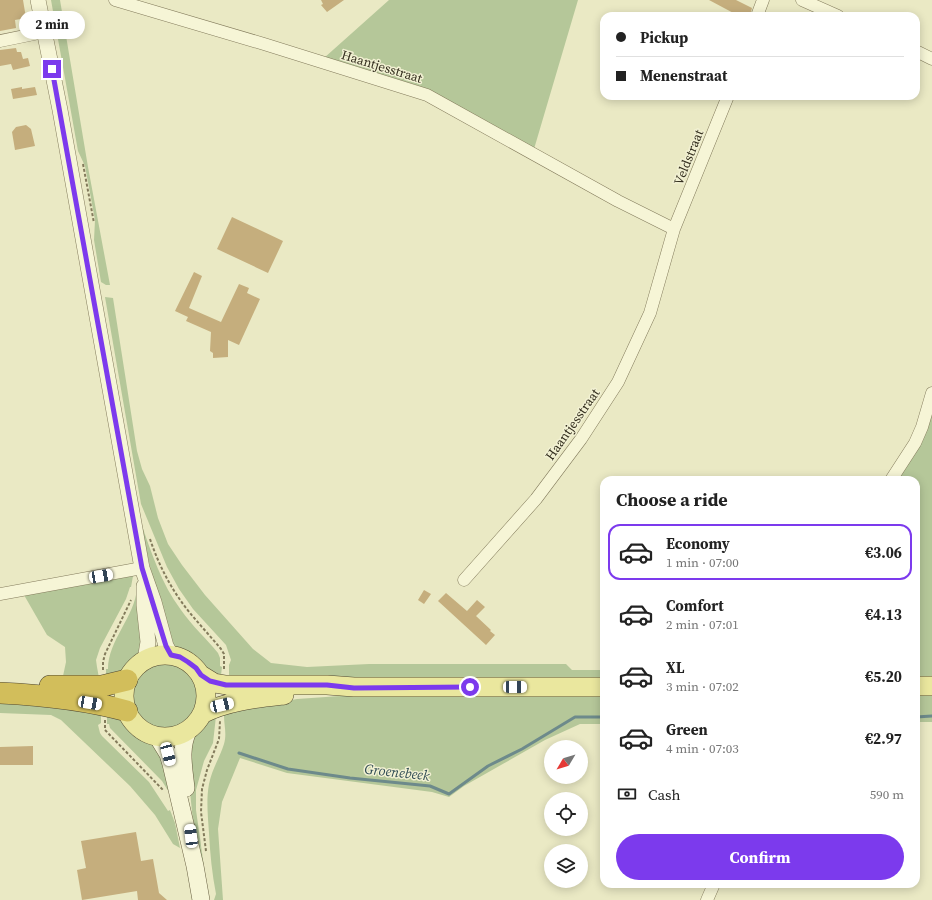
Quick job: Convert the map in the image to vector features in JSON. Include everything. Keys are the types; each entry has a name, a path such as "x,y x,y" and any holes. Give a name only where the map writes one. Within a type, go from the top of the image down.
{"highway":[{"path":"0,686 90,686 114,684 127,680"},
{"path":"0,693 29,694 69,699 127,711"}],"main road":[{"path":"162,654 171,655 180,657 188,662 196,668 201,675 205,684 206,704 197,722 189,729 168,737 157,736 147,733 132,720 127,711 124,700 124,690 127,680 134,668 144,660 162,654"},
{"path":"201,675 214,683 226,685 327,685 354,688"},
{"path":"920,686 932,686"},
{"path":"202,714 214,707 237,702 274,696 354,688 600,687"},
{"path":"189,729 184,738 183,757 201,860 201,900"},
{"path":"157,736 168,754 201,860"}],"street":[{"path":"38,0 60,110 143,570 144,605 148,630 148,642 144,660"},
{"name":"Haantjesstraat","path":"115,0 264,44 427,95 622,203 674,229"},
{"path":"758,12 763,0"},
{"path":"802,0 829,12"},
{"path":"0,42 44,32"},
{"path":"920,53 932,59"},
{"name":"Veldstraat","path":"665,262 674,229 726,100"},
{"name":"Haantjesstraat","path":"464,580 536,499 581,439 618,382 650,313 665,262"},
{"path":"894,476 915,443 924,421 932,393"},
{"path":"0,594 143,570"},
{"path":"143,570 154,602 166,646 171,655"},
{"path":"707,900 712,888"}],"path":[{"path":"150,536 161,566 178,596 224,654 224,671"},
{"path":"103,677 104,658 133,594"},
{"path":"105,715 105,730 164,792"},
{"path":"201,860 202,790 206,770 219,739 221,716"}],"green space":[{"path":"51,0 60,0 88,167 110,285 106,285 101,282 94,240 95,220 85,166 78,151"},
{"path":"389,0 578,0 534,149 419,86 324,58"},
{"path":"105,297 113,298 137,451 142,469 150,486 158,518 168,544 205,595 253,649 271,663 307,667 369,664 566,664 572,670 600,670 600,679 230,680 202,668 192,658 175,648 163,622 140,523 158,568 174,600 194,627 218,653 220,658 220,666 222,667 221,675 229,676 229,665 231,660 226,645 193,609 179,589 167,567 141,504"},
{"path":"932,410 932,677 920,677 920,476 896,476"},
{"path":"131,575 133,576 131,587 100,648 96,660 99,678 106,677 106,669 108,669 112,648 132,609 137,588 139,588 145,640 142,650 138,656 121,674 109,681 75,680 75,677 63,676 66,662 65,647 47,635 24,595"},
{"path":"158,662 172,662 184,668 193,677 199,689 197,709 189,720 178,728 172,730 158,730 152,728 141,720 133,709 131,703 131,689 133,683 141,672 152,664"},
{"path":"440,694 600,695 600,724 580,724 544,740 464,786 449,797 432,792 287,773 240,758 222,802 218,829 223,900 214,900 216,894 211,856 208,796 210,779 225,740 224,716 216,716 213,743 204,761 196,790 196,810 207,888 205,888 193,821 186,753 189,739 207,719 216,713 297,699 340,696"},
{"path":"920,695 932,695 932,722 920,722"},
{"path":"0,697 122,717 137,734 157,745 172,797 162,781 110,728 109,724 107,724 107,715 101,715 101,723 98,725 102,736 149,782 168,811 170,810 175,823 180,848 173,844 155,815 130,786 61,720 51,715 0,713"}],"building":[{"path":"0,0 23,0 26,18 15,20 16,28 0,31"},
{"path":"321,0 344,0 327,12 321,5 323,4"},
{"path":"709,0 736,0 752,8 751,12 732,12"},
{"path":"16,48 17,52 21,52 23,59 28,58 30,66 13,70 11,64 0,66 0,50"},
{"path":"22,87 22,89 35,87 37,95 13,99 11,89"},
{"path":"26,125 31,129 35,146 15,150 12,132 16,127"},
{"path":"232,217 283,241 268,273 217,249"},
{"path":"194,272 202,276 189,308 221,322 239,284 249,288 247,293 260,299 239,345 228,340 228,357 213,358 213,353 210,351 211,332 186,321 188,317 175,311"},
{"path":"424,590 431,594 424,604 418,600"},
{"path":"446,593 467,611 477,600 485,607 476,616 495,635 486,645 438,601"},
{"path":"33,746 33,765 0,765 0,747"},
{"path":"136,832 141,861 153,859 159,893 167,900 138,900 137,891 82,900 77,870 86,868 81,841"}],"waterway":[{"name":"Groenebeek","path":"920,717 932,716"},
{"name":"Groenebeek","path":"239,753 288,769 350,778 430,786 449,794 488,766 522,749 575,717 600,717"}],"route":[{"path":"52,69 142,568 154,602 166,646 171,655 180,657 188,662 196,668 201,675 210,681 226,685 327,685 354,688 470,687"}]}
